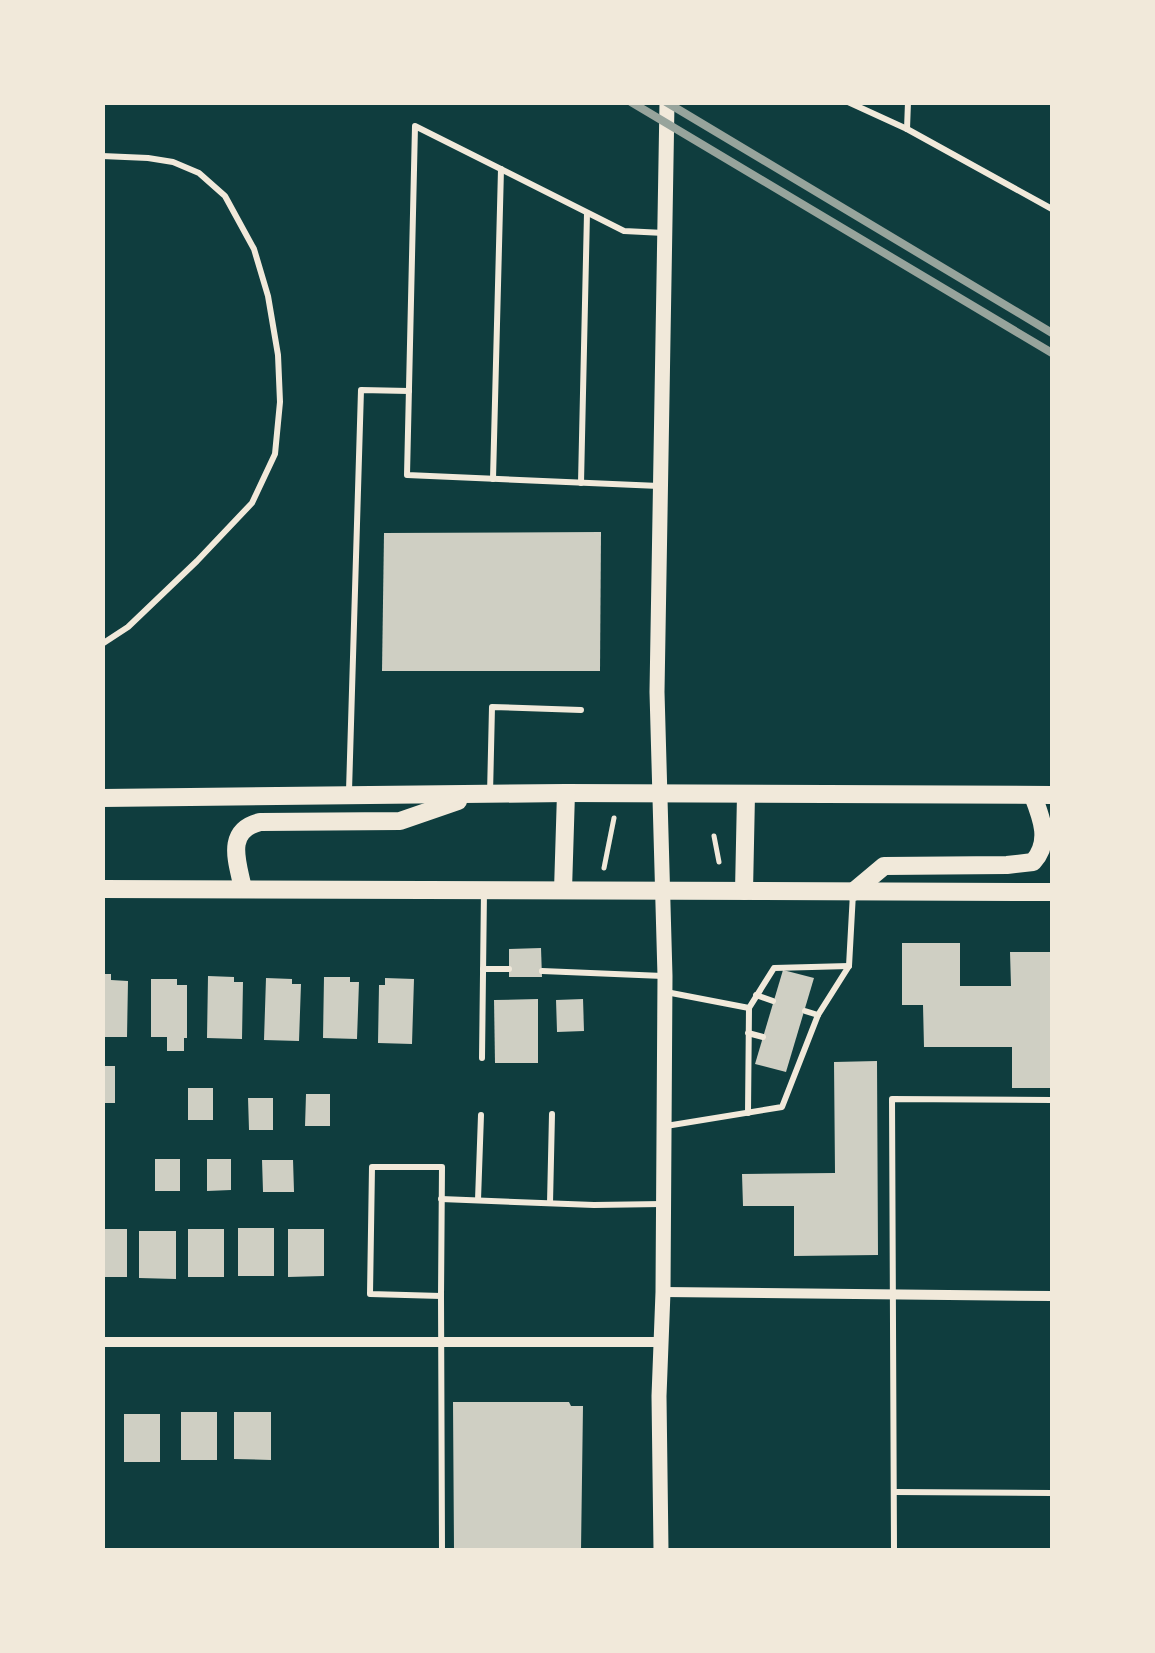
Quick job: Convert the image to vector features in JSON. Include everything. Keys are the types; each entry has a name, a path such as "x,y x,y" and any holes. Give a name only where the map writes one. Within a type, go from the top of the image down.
{"main road":[{"path":"102,798 566,793 1043,796 1042,852 1034,862 1008,866 884,866 853,892"},
{"path":"563,890 566,793"},
{"path":"243,889 235,850 238,836 246,826 260,822 400,820 484,795"},
{"path":"744,891 746,795"},
{"path":"102,889 1052,892"}],"street":[{"path":"661,1550 664,984 656,692 667,102"},
{"path":"663,1292 1052,1296"},
{"path":"102,1342 661,1342"}],"lane":[{"path":"848,102 907,129 1052,209"},
{"path":"907,129 908,102"},
{"path":"659,486 407,475 415,126 624,232 665,233"},
{"path":"102,156 173,162 199,173 225,196 254,249 268,296 278,355 280,402 275,454 252,503 128,627 102,644"},
{"path":"492,479 501,170"},
{"path":"581,483 587,213"},
{"path":"349,796 361,390 408,391"},
{"path":"484,795 492,707 582,710"},
{"path":"482,1058 484,890"},
{"path":"664,1126 782,1107 818,1015 850,966 853,892"},
{"path":"748,1113 750,1008 774,968 850,966"},
{"path":"484,968 509,970"},
{"path":"542,971 664,984 750,1008"},
{"path":"756,995 773,1000"},
{"path":"805,1010 818,1015"},
{"path":"748,1033 763,1037"},
{"path":"795,1046 806,1049"},
{"path":"894,1550 892,1099 1052,1100"},
{"path":"550,1203 552,1114"},
{"path":"478,1200 481,1115"},
{"path":"441,1296 370,1294 372,1167 442,1168 442,1550"},
{"path":"442,1198 664,1204"},
{"path":"894,1492 1052,1492"}],"path":[{"path":"604,868 614,818"},
{"path":"714,836 720,867"}],"building":[{"path":"601,532 600,671 382,671 384,533"},
{"path":"902,943 960,943 960,986 1011,986 1010,952 1052,952 1052,1088 1012,1088 1012,1047 924,1047 923,1005 902,1005"},
{"path":"541,948 542,977 509,977 509,949"},
{"path":"783,970 814,978 786,1072 755,1064"},
{"path":"102,974 111,974 111,980 128,981 127,1037 102,1037"},
{"path":"208,976 234,977 234,982 243,982 242,1039 207,1038"},
{"path":"324,977 350,977 350,982 359,982 357,1039 323,1038"},
{"path":"266,978 292,979 292,984 301,984 299,1041 264,1040"},
{"path":"385,978 414,979 412,1044 378,1043 379,985 385,985"},
{"path":"151,979 177,979 177,985 187,985 184,1051 167,1051 167,1037 151,1037"},
{"path":"538,999 538,1063 495,1063 494,1000"},
{"path":"583,999 584,1031 557,1032 556,1000"},
{"path":"877,1061 878,1255 794,1256 794,1206 743,1206 742,1174 835,1173 834,1062"},
{"path":"102,1066 115,1066 115,1103 102,1103"},
{"path":"188,1088 213,1088 213,1120 188,1120"},
{"path":"306,1094 330,1094 330,1126 305,1126"},
{"path":"248,1098 273,1098 273,1130 249,1130"},
{"path":"155,1159 180,1159 180,1191 155,1191"},
{"path":"207,1159 231,1159 231,1190 207,1191"},
{"path":"262,1160 293,1160 294,1192 263,1192"},
{"path":"238,1228 274,1228 274,1276 238,1276"},
{"path":"102,1229 127,1229 127,1277 102,1277"},
{"path":"188,1229 224,1229 224,1277 188,1277"},
{"path":"288,1229 324,1229 324,1276 288,1277"},
{"path":"139,1231 176,1231 176,1279 139,1278"},
{"path":"453,1402 569,1402 571,1406 583,1406 581,1550 454,1550"},
{"path":"181,1412 217,1412 217,1460 181,1460"},
{"path":"234,1412 271,1412 271,1460 234,1459"},
{"path":"124,1414 160,1414 160,1462 124,1462"}],"railway":[{"path":"631,102 1052,353"},
{"path":"666,102 1052,333"}]}
